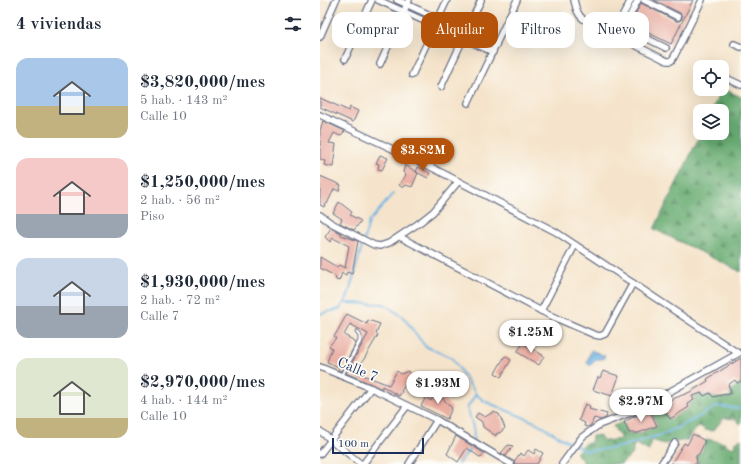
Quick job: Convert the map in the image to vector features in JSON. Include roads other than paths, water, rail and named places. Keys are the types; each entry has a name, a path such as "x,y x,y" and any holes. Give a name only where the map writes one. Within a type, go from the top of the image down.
{"street":[{"path":"320,37 336,0"},
{"path":"345,59 372,0"},
{"path":"378,0 404,12 408,2"},
{"path":"397,0 408,2 426,12"},
{"path":"442,12 447,0"},
{"path":"475,12 481,0"},
{"path":"498,41 517,0"},
{"path":"574,0 579,16 583,19"},
{"path":"624,12 631,0"},
{"path":"632,12 638,0"},
{"path":"644,0 678,17"},
{"path":"641,48 667,61 671,61 702,0"},
{"path":"649,40 666,48"},
{"path":"734,44 741,47"},
{"path":"380,64 387,48"},
{"path":"412,75 425,48"},
{"path":"441,87 459,48"},
{"path":"484,48 493,52"},
{"path":"468,103 495,48"},
{"path":"729,79 741,85"},
{"path":"320,116 429,166 556,232 739,352 633,412 599,425 582,437 562,464"},
{"path":"320,215 331,223 374,245 380,246 400,237 433,212 458,182"},
{"path":"400,237 542,311 600,336 605,334 610,326 633,283"},
{"path":"542,311 575,245"},
{"name":"Calle 7","path":"320,367 371,388 437,420 511,464"},
{"path":"320,454 371,388"},
{"path":"320,431 362,464 407,406"},
{"path":"409,464 437,420"},
{"path":"662,464 675,443"}],"lane":[{"path":"342,376 360,341 360,336 357,332"}],"water":[{"path":"591,350 605,356 603,359 596,359 591,365 589,365 587,363"}],"waterway":[{"path":"320,314 340,309 348,296 369,222 393,194"},
{"path":"344,303 384,304 403,317 425,346 452,358 476,394 484,401 537,423 561,438 587,451 620,447 664,434 695,419 717,406 741,409"},
{"path":"458,464 469,449 474,438 473,425 467,408 476,394"}]}
